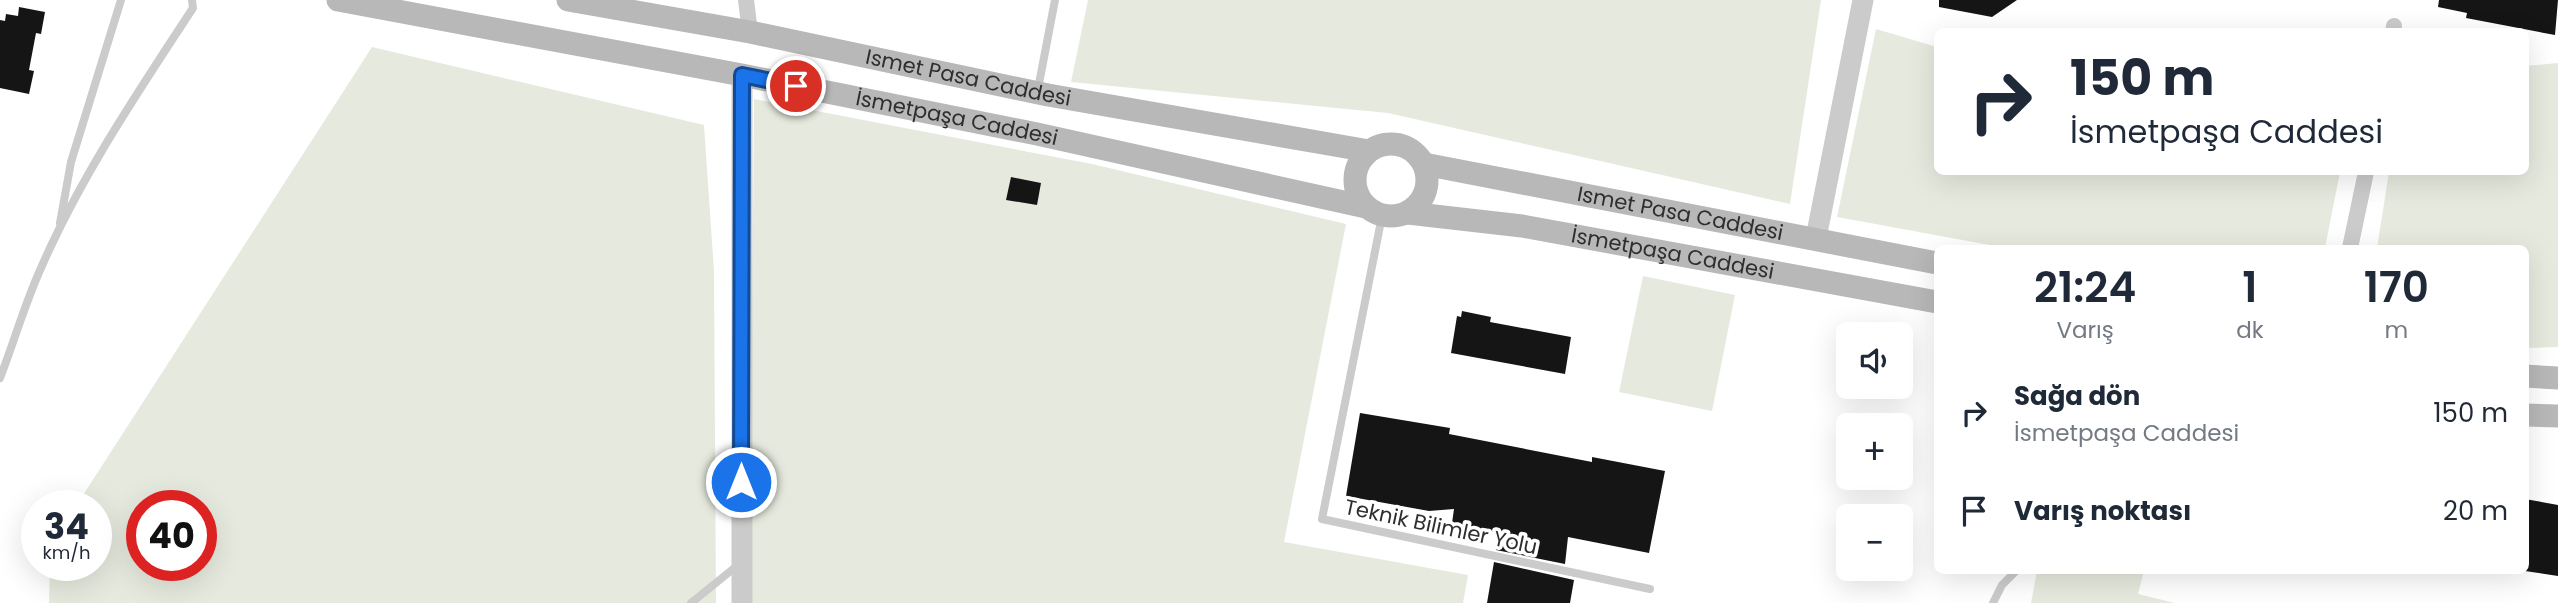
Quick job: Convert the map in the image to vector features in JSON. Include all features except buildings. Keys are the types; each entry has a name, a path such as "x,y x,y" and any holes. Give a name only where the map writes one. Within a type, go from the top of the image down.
{"main road":[{"name":"İsmetpaşa Caddesi","path":"338,0 742,75 1037,134 1374,211"},
{"name":"Ismet Pasa Caddesi","path":"568,0 750,32 1037,92 1369,151"},
{"path":"1393,144 1416,154 1423,164 1427,186 1417,206 1408,213 1395,217 1374,211 1359,197 1355,184 1356,172 1369,151 1393,144"},
{"name":"Ismet Pasa Caddesi","path":"1423,164 1934,262"},
{"name":"İsmetpaşa Caddesi","path":"1408,213 1522,226 1934,301"},
{"path":"2529,376 2558,378"},
{"path":"2529,415 2558,416"}],"street":[{"path":"746,0 750,32"},
{"path":"1816,238 1863,0"},
{"path":"742,75 742,603"},
{"path":"2351,245 2364,175"}],"lane":[{"path":"58,233 71,162 121,0"},
{"path":"0,378 41,268 58,233 138,92 193,8 192,0"},
{"path":"1037,92 1055,0"},
{"name":"Teknik Bilimler Yolu","path":"1374,211 1322,519 1650,589"},
{"path":"691,603 740,563"},
{"path":"1993,603 2002,585 2013,574"}],"shaded area":[{"path":"1088,0 1821,0 1790,204 1388,113 1071,82"},
{"path":"1876,29 1934,46 1934,175 2339,175 2326,245 1990,245 1837,217"},
{"path":"372,47 704,125 714,271 716,603 49,603 50,581 112,581 112,490 86,490"},
{"path":"2558,63 2558,347 2529,348 2529,245 2377,245 2389,175 2529,175 2529,66"},
{"path":"754,99 1092,164 1346,224 1284,542 1468,575 1463,603 750,603"},
{"path":"1643,276 1735,295 1712,411 1619,392"},
{"path":"2036,574 2143,574 2138,594 2175,603 2031,603"}],"route":[{"path":"741,482 742,75 796,86"}]}
